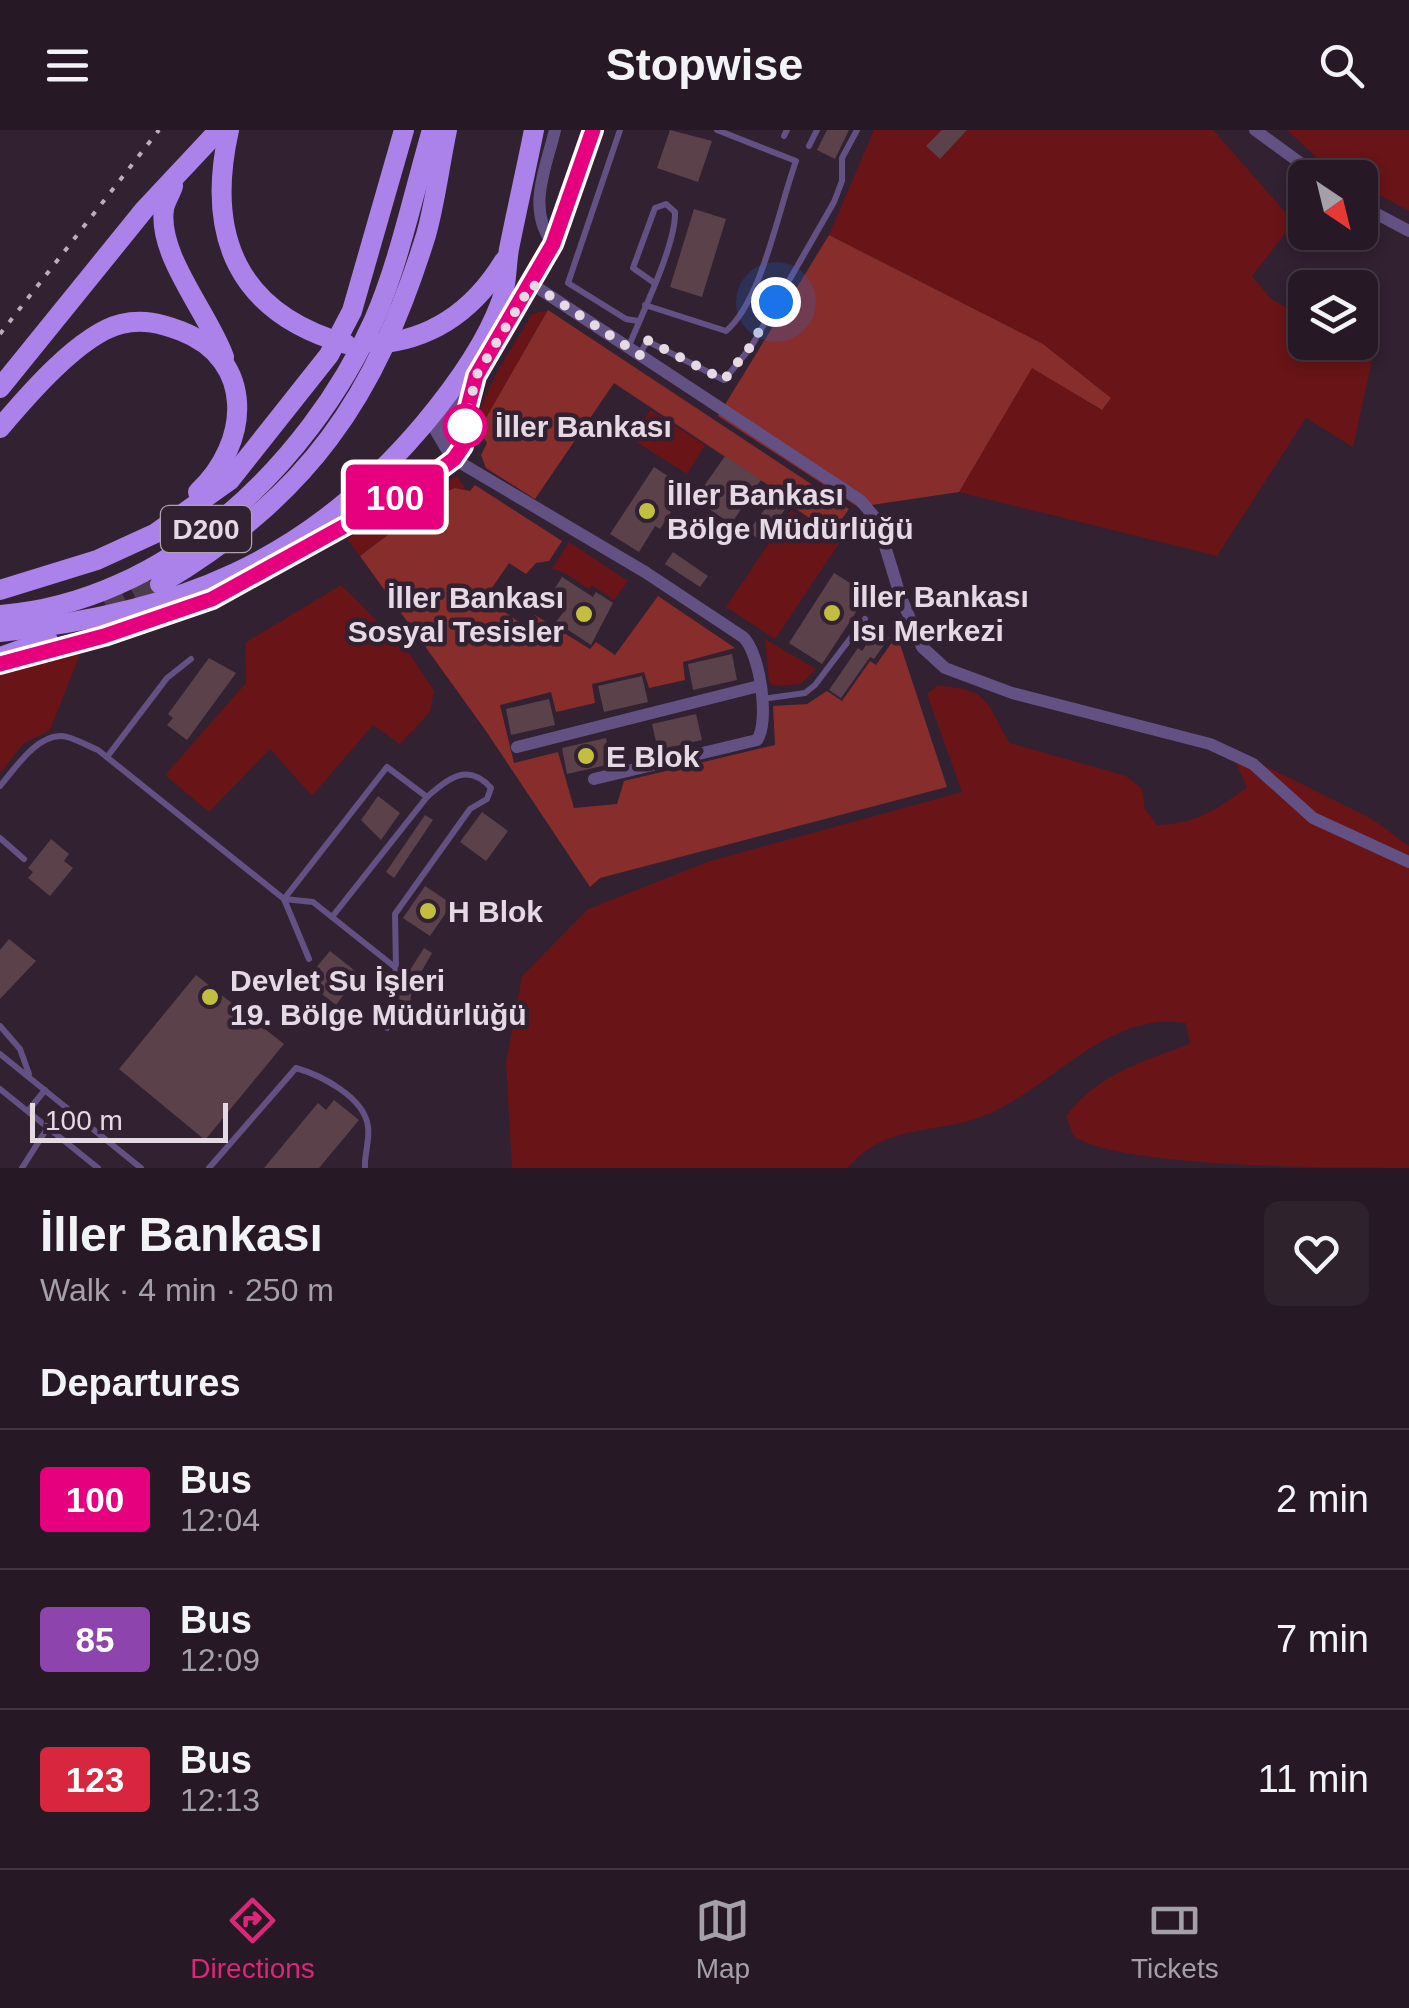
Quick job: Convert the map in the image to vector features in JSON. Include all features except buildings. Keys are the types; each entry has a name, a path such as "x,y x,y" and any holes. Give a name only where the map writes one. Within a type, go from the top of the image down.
{"highway":[{"path":"0,388 144,210 219,130"},
{"path":"229,130 220,205 232,254 256,293 281,317 310,334 350,345 401,342 433,332 466,309 509,252"},
{"name":"D200","path":"0,590 35,582 156,533 230,480 329,355 352,310 404,130"},
{"name":"D200","path":"0,615 71,601 133,578 185,545 261,484 300,442 386,316 432,130"},
{"path":"160,584 221,548 275,502 338,430 377,360 386,316 427,232 447,130"},
{"path":"0,632 112,616 222,581 273,555 348,504 395,458 443,401 477,350 502,300 534,130"},
{"path":"132,544 210,481 228,454 239,425 231,378 219,344 180,272 168,238 164,209 180,171"},
{"path":"0,428 37,384 80,348 118,324 154,321 192,335 219,354 231,378"},
{"path":"0,661 48,640"}],"street":[{"path":"553,244 540,222 538,199 556,130"},
{"path":"593,130 553,244 476,376 437,430 454,459 646,572 743,636 753,648 764,726 756,740 594,780"},
{"path":"1255,130 1296,160"},
{"path":"1378,215 1409,231"},
{"path":"532,284 860,500 877,520 900,595 922,647 945,668 1012,694 1210,744 1253,764 1313,818 1409,862"},
{"path":"0,661 130,628 212,599 419,485 454,459 463,446 476,376"},
{"path":"516,747 760,692"}],"lane":[{"path":"620,130 568,283 626,319 638,322"},
{"path":"645,304 726,331 736,323 755,284 796,162 717,130"},
{"path":"809,146 817,130"},
{"path":"634,351 647,340 724,380 750,347 834,202 842,182 842,158 857,130"},
{"path":"634,351 638,322 676,224 675,212 666,204 655,208 633,268 653,282"},
{"path":"760,692 805,693 815,686 866,619"},
{"path":"107,757 167,678 191,659"},
{"path":"0,786 38,745 55,737 62,736 107,757 284,899 309,959"},
{"path":"284,899 387,768 427,797"},
{"path":"332,917 427,797 461,773 482,777 492,788 488,799 470,809 395,914 396,968 387,1028"},
{"path":"0,838 24,859"},
{"path":"284,899 313,902 396,968"},
{"path":"0,1026 20,1049 32,1080"},
{"path":"0,1054 141,1168"},
{"path":"209,1168 296,1068 324,1076 356,1106 369,1125 365,1168"},
{"path":"0,1089 98,1168"},
{"path":"28,1111 45,1090"},
{"path":"22,1168 48,1127"}],"shaded area":[{"path":"874,130 1213,130 1288,215 1288,230 1252,276 1271,299 1288,308 1288,360 1372,360 1353,447 1306,418 1217,556 959,492 1032,367 1101,410 1110,398 1043,344 829,235"},
{"path":"1287,130 1409,130 1409,211 1378,194 1378,160 1320,160"},
{"path":"829,235 1043,344 1111,398 1102,410 1032,368 959,492 858,507 718,416"},
{"path":"548,310 479,430 482,404 498,372 532,314"},
{"path":"548,310 849,509 832,533 793,507 795,503 614,383 535,499 486,468 481,455 487,443 479,430"},
{"path":"650,410 705,445 687,474 632,439"},
{"path":"457,476 466,490 455,488 443,493 360,556 347,539"},
{"path":"475,485 562,541 549,561 536,563 526,574 509,563 485,598 526,627 535,615 590,649 596,642 615,655 658,596 735,648 683,662 685,680 649,688 644,672 592,684 595,703 556,712 551,692 500,705 514,763 558,752 574,808 617,804 624,781 775,745 773,706 807,704 827,691 842,701 870,661 876,665 897,635 947,787 600,878 590,887 486,731 360,556 443,493 455,488 470,491"},
{"path":"791,510 840,542 775,639 726,607"},
{"path":"569,542 628,581 614,600 592,585 589,589 552,569"},
{"path":"341,585 409,653 434,691 430,712 400,744 373,725 312,796 270,749 209,812 165,775 246,683 245,643"},
{"path":"765,639 816,669 801,684 775,686 769,682"},
{"path":"80,654 50,730 24,743 0,773 0,670"},
{"path":"937,686 978,695 991,709 1010,743 1126,776 1142,789 1145,809 1157,825 1205,814 1247,787 1229,748 1372,819 1409,846 1409,1168 1183,1160 1137,1155 1075,1137 1066,1116 1092,1089 1122,1071 1190,1044 1186,1023 1157,1022 1106,1039 988,1114 896,1136 863,1153 848,1168 512,1168 506,1063 522,976 588,909 710,861 962,792 927,694"}],"tunnel":[{"path":"108,610 160,584"}],"railway":[{"path":"0,334 159,130"}],"bus line":[{"name":"100","path":"0,664 52,652 212,599 419,485 454,459 463,446 476,376 553,244 593,130"}],"place":[{"name":"İller Bankası","path":"465,426"},
{"name":"İller Bankası Bölge Müdürlüğü","path":"647,511"},
{"name":"İller Bankası Isı Merkezi","path":"832,613"},
{"name":"İller Bankası Sosyal Tesisler","path":"584,614"},
{"name":"E Blok","path":"586,756"},
{"name":"H Blok","path":"428,911"},
{"name":"Devlet Su İşleri 19. Bölge Müdürlüğü","path":"210,997"}],"route":[{"path":"465,426 476,376 532,284 640,355 647,340 724,380 750,347 776,302"}]}
